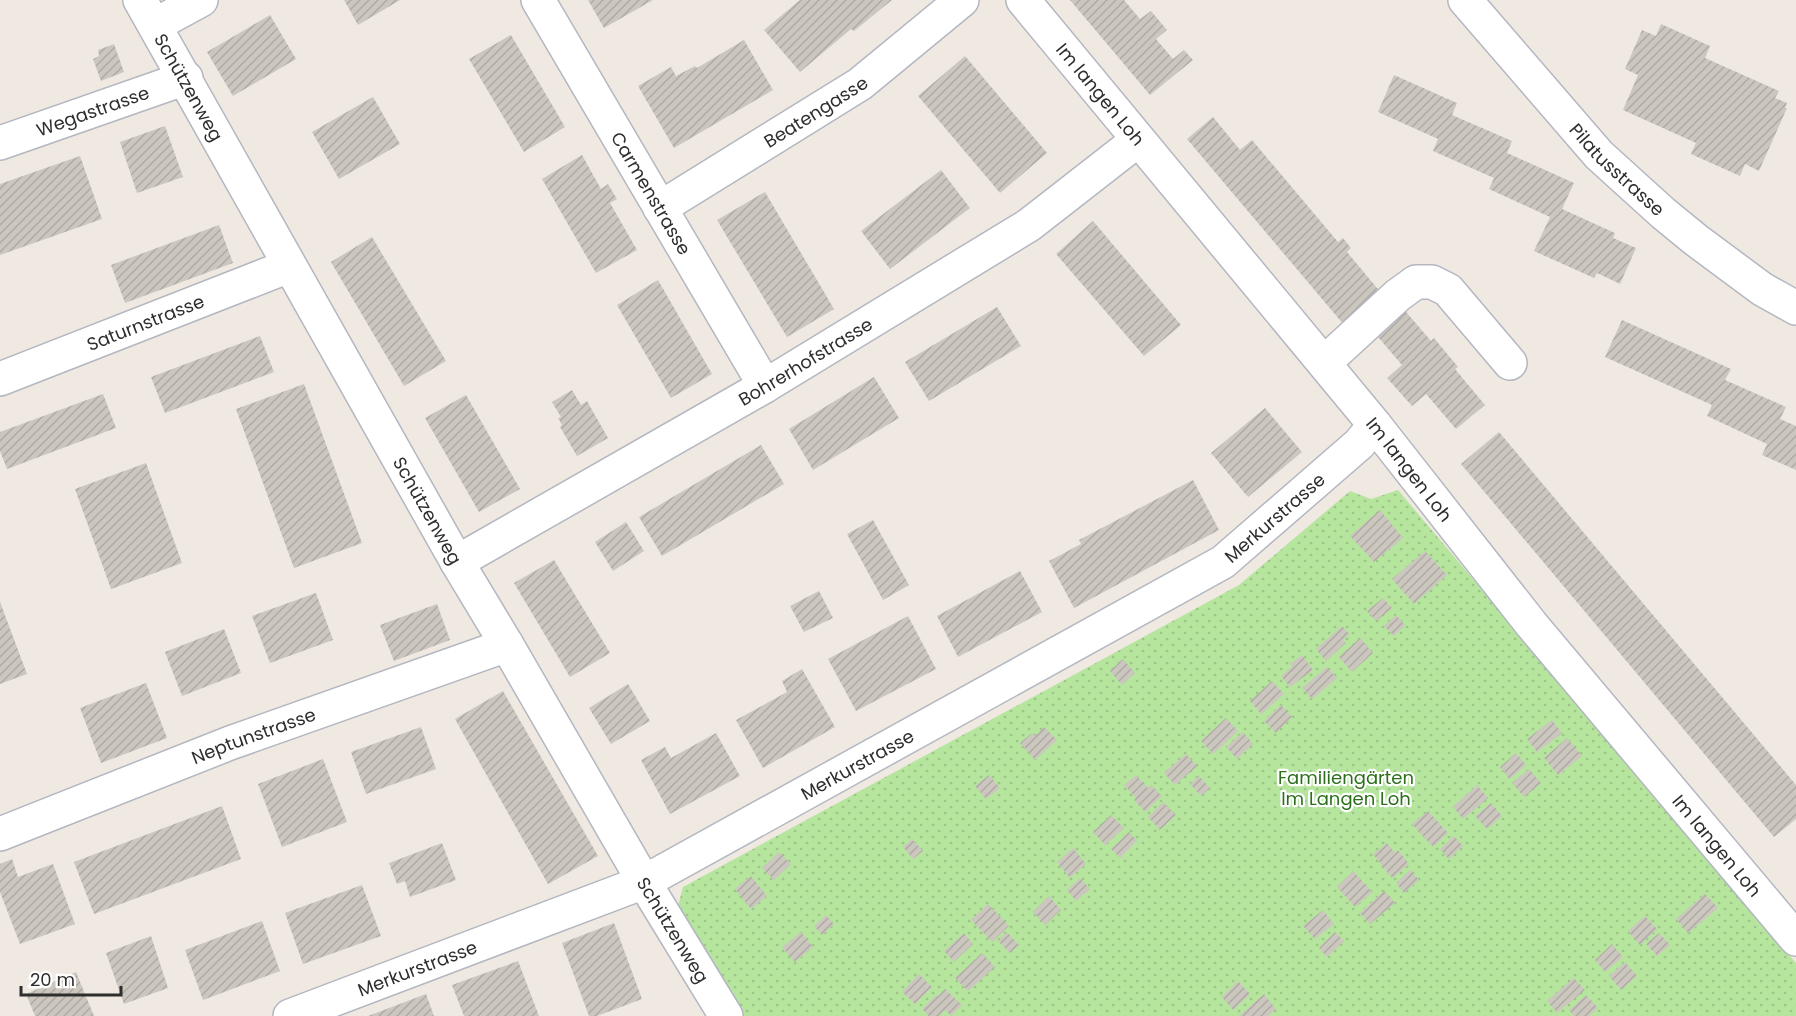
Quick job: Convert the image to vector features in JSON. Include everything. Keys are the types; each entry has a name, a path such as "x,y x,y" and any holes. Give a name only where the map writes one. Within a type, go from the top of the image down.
{"street":[{"path":"148,13 201,0"},
{"name":"Carmenstrasse","path":"538,0 765,386"},
{"name":"Beatengasse","path":"660,208 860,84 962,0"},
{"name":"Im langen Loh","path":"1023,0 1375,425 1532,625 1796,939"},
{"name":"Pilatusstrasse","path":"1465,0 1599,155 1696,240 1762,289 1796,308"},
{"name":"Schützenweg","path":"148,13 457,562 644,882 726,1016"},
{"name":"Wegastrasse","path":"0,143 186,78"},
{"name":"Bohrerhofstrasse","path":"457,562 765,386 1029,225 1138,140"},
{"name":"Saturnstrasse","path":"0,379 289,266"},
{"path":"1324,363 1398,295 1416,282 1432,282 1448,291 1510,363"},
{"name":"Merkurstrasse","path":"290,1016 644,882 1223,562 1359,444 1375,425"},
{"name":"Neptunstrasse","path":"0,834 230,743 507,645"}],"green space":[{"name":"Familiengärten Im Langen Loh","path":"1398,490 1796,963 1796,1016 738,1016 677,910 683,887 1239,585 1350,491 1371,499"}],"building":[{"path":"344,0 400,0 358,25"},
{"path":"588,0 653,0 604,28"},
{"path":"800,0 892,0 854,31 851,29 800,72 764,30"},
{"path":"1070,0 1124,0 1140,19 1151,11 1167,30 1156,39 1173,59 1184,50 1193,60 1150,95"},
{"path":"270,15 296,59 233,96 207,52"},
{"path":"1661,24 1710,46 1705,58 1779,91 1775,98 1787,103 1785,108 1787,108 1759,171 1745,164 1740,176 1691,154 1696,143 1623,110 1638,75 1625,69 1642,30 1656,36"},
{"path":"511,35 565,127 524,152 469,59"},
{"path":"744,40 773,90 674,148 638,86 671,67 676,76 695,66 697,68"},
{"path":"114,44 124,72 101,81 93,59 99,56 98,50"},
{"path":"965,56 1047,153 1000,193 918,96"},
{"path":"1394,75 1457,103 1452,115 1512,141 1507,153 1574,183 1562,209 1615,233 1613,238 1636,248 1620,284 1597,273 1594,278 1534,251 1550,217 1489,189 1494,178 1433,151 1438,139 1378,112"},
{"path":"373,97 400,144 339,179 312,132"},
{"path":"1213,117 1240,150 1252,140 1338,242 1343,238 1351,248 1347,252 1382,294 1344,325 1187,139"},
{"path":"165,126 183,177 137,193 120,142"},
{"path":"582,155 601,189 608,184 617,199 610,203 637,250 596,273 542,179"},
{"path":"80,156 102,219 0,255 0,184"},
{"path":"941,170 970,208 890,269 861,231"},
{"path":"765,192 834,309 787,337 717,220"},
{"path":"1093,221 1181,325 1144,356 1056,254"},
{"path":"219,225 233,263 125,303 111,265"},
{"path":"372,237 446,361 404,386 331,262"},
{"path":"658,280 712,374 671,398 617,305"},
{"path":"1401,306 1431,341 1434,338 1458,367 1455,369 1485,405 1456,429 1426,394 1412,406 1387,378 1402,365 1372,330"},
{"path":"997,307 1021,346 929,401 905,362"},
{"path":"1622,320 1731,369 1725,380 1786,407 1780,419 1796,426 1796,470 1762,455 1767,444 1707,416 1712,405 1605,357"},
{"path":"260,336 274,372 165,413 151,377"},
{"path":"874,377 899,418 813,470 789,429"},
{"path":"304,384 362,543 294,568 236,409"},
{"path":"572,390 581,405 587,401 608,438 577,456 560,427 562,425 558,418 561,417 552,402"},
{"path":"103,394 116,428 7,469 0,451 0,432"},
{"path":"466,395 520,489 479,512 425,418"},
{"path":"1265,408 1302,452 1248,497 1211,453"},
{"path":"1499,432 1796,785 1796,819 1774,837 1461,464"},
{"path":"761,445 784,484 662,556 639,517"},
{"path":"146,463 182,563 111,589 75,489"},
{"path":"1193,480 1219,530 1074,608 1049,561 1081,544 1079,540"},
{"path":"1380,510 1403,538 1374,562 1350,536"},
{"path":"873,520 909,585 883,600 847,534"},
{"path":"626,522 644,551 613,571 595,542"},
{"path":"1425,551 1447,575 1414,604 1392,579"},
{"path":"554,560 610,653 570,677 514,583"},
{"path":"1020,571 1042,612 958,657 937,616"},
{"path":"819,591 833,618 804,632 790,606"},
{"path":"316,593 333,640 270,663 252,616"},
{"path":"1383,598 1392,608 1376,621 1367,611"},
{"path":"0,602 27,674 0,684"},
{"path":"437,604 450,640 394,661 380,625"},
{"path":"1396,615 1405,625 1394,636 1384,626"},
{"path":"908,616 936,669 856,711 828,659"},
{"path":"1342,626 1349,634 1343,640 1346,643 1326,661 1316,649"},
{"path":"224,629 241,673 182,696 165,652"},
{"path":"1360,638 1373,653 1352,672 1339,657"},
{"path":"1302,655 1313,670 1290,687 1281,676 1292,667 1290,664"},
{"path":"1123,659 1135,673 1122,685 1110,671"},
{"path":"1327,667 1337,678 1312,699 1302,688"},
{"path":"802,669 835,727 763,768 736,720 787,692 782,681"},
{"path":"1272,681 1284,694 1261,714 1250,701"},
{"path":"146,683 167,738 101,763 80,708"},
{"path":"628,684 650,721 611,744 589,708"},
{"path":"503,691 598,856 548,884 455,719"},
{"path":"1281,705 1292,717 1276,733 1264,721"},
{"path":"1226,718 1238,731 1213,754 1201,741"},
{"path":"1552,720 1562,733 1537,752 1527,739"},
{"path":"421,727 436,769 366,794 351,752"},
{"path":"1044,727 1057,740 1035,760 1020,743 1032,733 1035,736"},
{"path":"1243,732 1253,744 1237,759 1226,747"},
{"path":"716,733 740,776 670,814 641,760 665,747 671,758"},
{"path":"1567,738 1582,756 1558,775 1544,758"},
{"path":"1516,753 1526,765 1510,779 1500,767"},
{"path":"1186,754 1197,766 1175,785 1164,773"},
{"path":"323,759 347,822 282,847 258,784"},
{"path":"1529,769 1541,783 1524,797 1512,783"},
{"path":"989,775 1000,788 986,799 975,786"},
{"path":"1136,775 1148,788 1151,785 1162,796 1145,812 1124,785"},
{"path":"1199,776 1210,788 1201,796 1190,784"},
{"path":"1477,785 1488,798 1463,819 1453,807"},
{"path":"1163,802 1176,815 1160,830 1148,817"},
{"path":"1491,803 1502,816 1487,829 1475,816"},
{"path":"222,806 241,859 94,914 74,862"},
{"path":"1428,811 1448,833 1433,847 1412,824"},
{"path":"1111,815 1124,828 1105,845 1093,832"},
{"path":"1129,832 1137,841 1120,858 1111,849"},
{"path":"1454,836 1463,846 1449,859 1440,849"},
{"path":"912,839 923,851 913,859 903,847"},
{"path":"442,843 456,880 410,897 405,881 397,884 389,863"},
{"path":"1387,843 1395,853 1398,850 1409,864 1392,878 1373,854"},
{"path":"1073,848 1086,864 1070,878 1057,862"},
{"path":"779,852 791,864 774,880 762,868"},
{"path":"12,859 18,877 53,864 75,924 20,944 0,892 0,864"},
{"path":"1410,870 1419,880 1404,893 1396,883"},
{"path":"1353,871 1372,892 1355,907 1337,887"},
{"path":"751,876 767,896 751,909 735,889"},
{"path":"1080,878 1090,889 1076,901 1067,890"},
{"path":"362,885 381,936 303,964 285,913"},
{"path":"1384,891 1395,903 1370,924 1360,913"},
{"path":"1705,894 1718,908 1688,933 1676,919"},
{"path":"1049,896 1061,910 1045,925 1033,912"},
{"path":"988,904 1009,926 992,942 971,920"},
{"path":"1323,910 1334,924 1315,939 1303,926"},
{"path":"826,915 834,924 822,935 814,926"},
{"path":"1645,916 1657,929 1640,945 1628,931"},
{"path":"262,921 280,971 203,1000 185,950"},
{"path":"614,923 642,999 597,1016 589,1016 562,943"},
{"path":"801,932 813,947 795,962 782,947"},
{"path":"1007,932 1019,945 1010,953 998,941"},
{"path":"1335,932 1344,941 1327,957 1319,948"},
{"path":"964,933 973,944 954,962 944,951"},
{"path":"1659,933 1670,945 1657,956 1646,944"},
{"path":"151,936 168,988 124,1004 106,953"},
{"path":"1612,944 1623,957 1605,972 1595,960"},
{"path":"982,953 995,967 968,991 955,978"},
{"path":"518,961 539,1016 464,1016 452,985"},
{"path":"1625,962 1637,976 1621,990 1609,976"},
{"path":"76,972 94,1016 35,1016 26,994"},
{"path":"919,974 932,987 915,1004 902,992"},
{"path":"1574,978 1585,990 1557,1013 1547,1001"},
{"path":"1238,981 1250,994 1233,1010 1222,997"},
{"path":"945,989 962,1005 951,1016 945,1010 939,1016 929,1016 922,1009"},
{"path":"426,994 434,1016 368,1016"},
{"path":"1264,994 1276,1009 1268,1016 1239,1016"},
{"path":"1586,995 1598,1008 1589,1016 1574,1016 1569,1010"}]}
